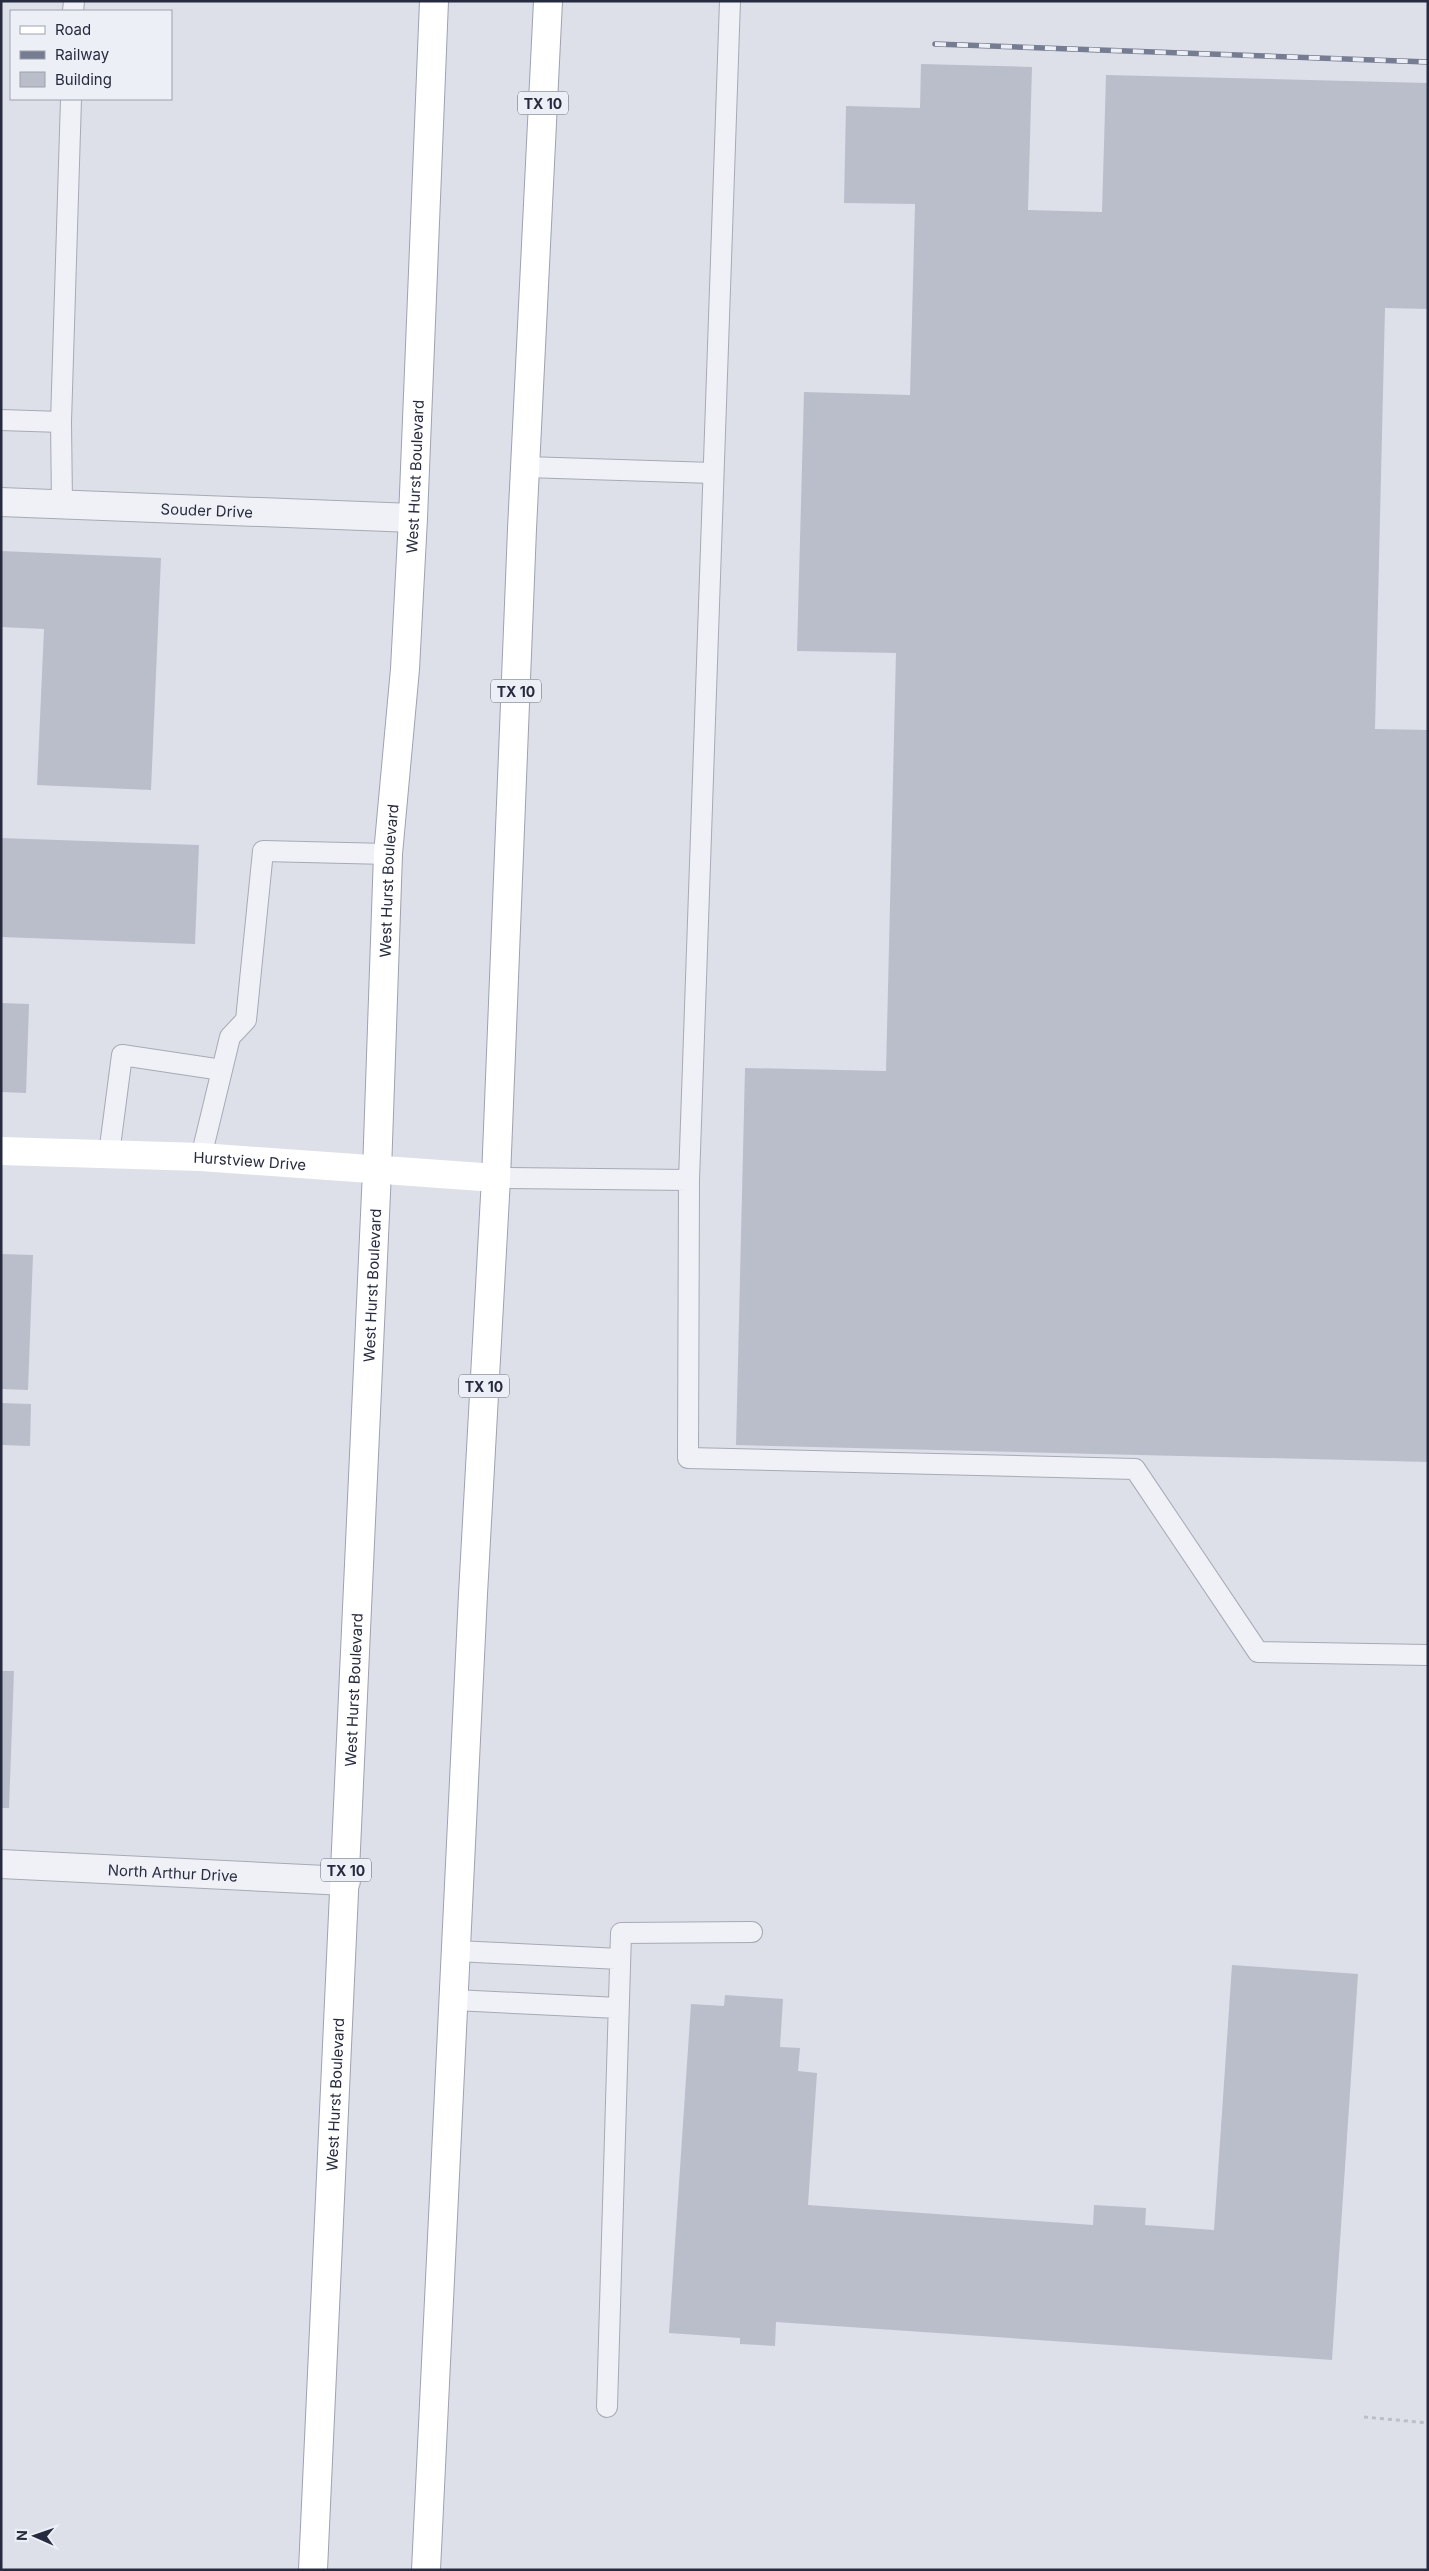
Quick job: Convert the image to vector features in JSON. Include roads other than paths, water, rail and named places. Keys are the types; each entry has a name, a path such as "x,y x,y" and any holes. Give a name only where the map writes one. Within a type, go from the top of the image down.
{"main road":[{"name":"West Hurst Boulevard","path":"313,2570 346,1881 377,1171 388,854 405,669 414,518 434,1"},
{"name":"TX 10","path":"426,2570 472,1594 496,1178 548,1"},
{"name":"Hurstview Drive","path":"1,1151 201,1157 496,1178"}],"street":[{"name":"Souder Drive","path":"1,502 414,518"},
{"name":"North Arthur Drive","path":"1,1864 346,1881"}],"lane":[{"path":"730,1 689,1180 688,1458 1135,1469 1258,1652 1428,1655"},
{"path":"62,504 61,422 71,100"},
{"path":"1,420 61,422"},
{"path":"526,467 714,473"},
{"path":"201,1157 230,1037 246,1020 263,851 388,854"},
{"path":"109,1154 122,1056 222,1070"},
{"path":"496,1178 689,1180"},
{"path":"607,2407 620,1933 752,1932"},
{"path":"456,1951 620,1959"},
{"path":"454,2000 618,2008"}],"railway":[{"path":"935,44 1428,62"}]}
